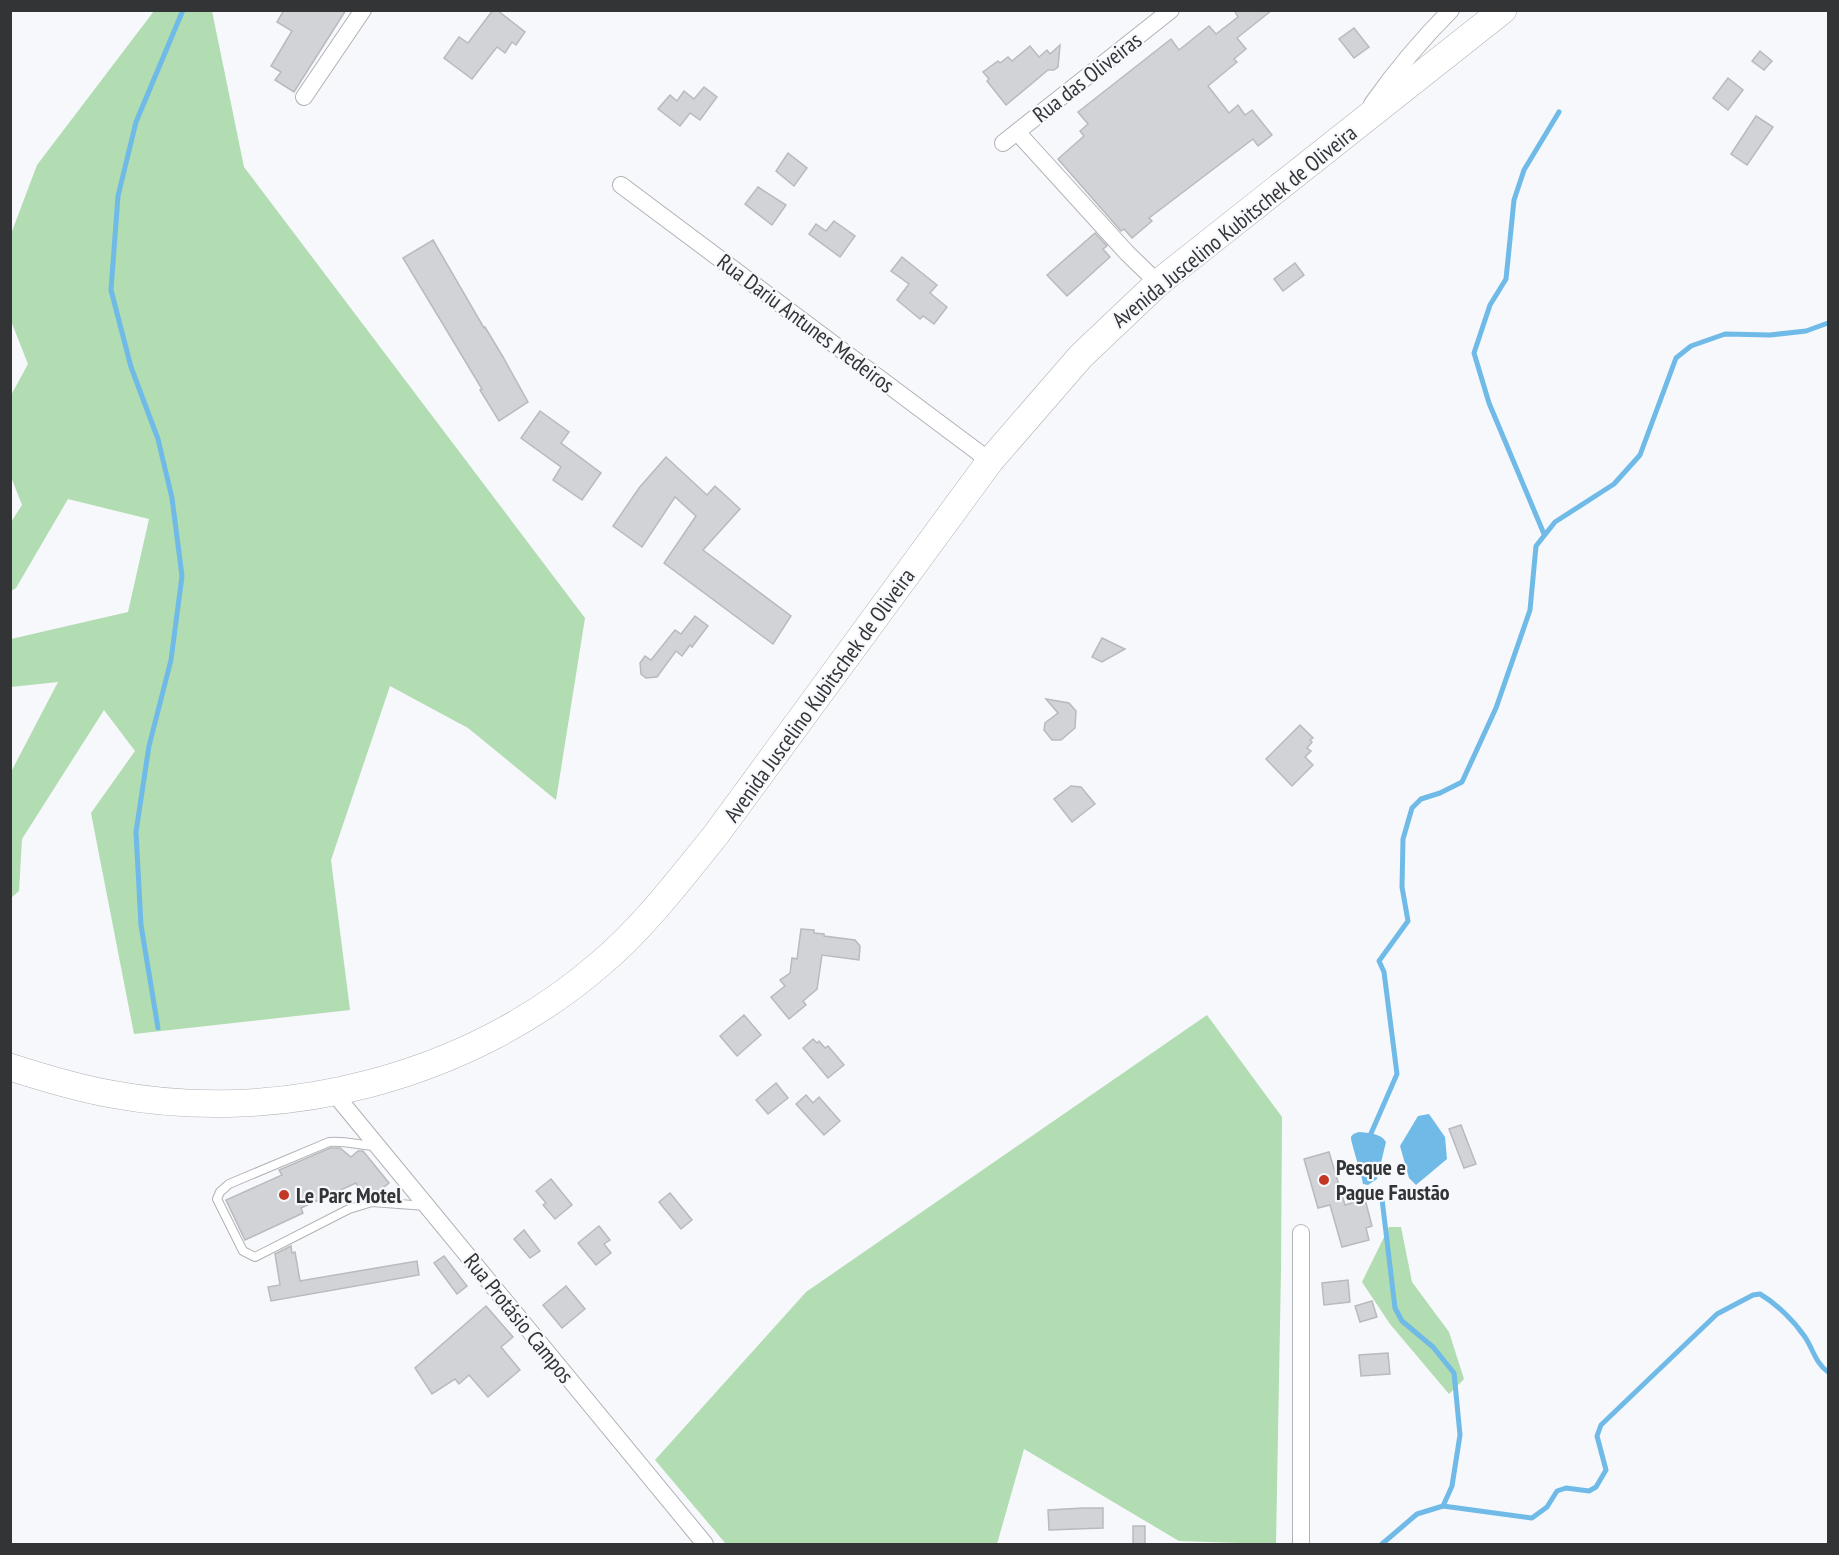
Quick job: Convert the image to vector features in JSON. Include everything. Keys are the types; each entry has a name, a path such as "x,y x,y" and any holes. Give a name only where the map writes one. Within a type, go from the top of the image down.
{"main road":[{"name":"Avenida Juscelino Kubitschek de Oliveira","path":"10,1067 63,1084 113,1095 171,1101 252,1102 333,1092 400,1075 455,1054 503,1031 558,998 602,963 639,928 715,836 990,461 1081,356 1158,283 1503,10"}],"street":[{"path":"304,97 363,10"},
{"name":"Rua das Oliveiras","path":"1003,143 1171,10"},
{"path":"1358,124 1396,69 1421,39 1451,10"},
{"path":"1017,132 1127,253 1158,283"},
{"name":"Rua Dariu Antunes Medeiros","path":"621,185 990,461"},
{"name":"Rua Protásio Campos","path":"333,1092 705,1545"},
{"path":"1301,1233 1301,1545"}],"lane":[{"path":"377,1146 360,1146 339,1141 329,1142 229,1184 220,1192 217,1199 243,1251 255,1257 349,1209 372,1202 426,1206"}],"green space":[{"path":"154,11 212,11 244,167 585,618 556,800 468,728 390,686 331,860 350,1010 134,1034 91,813 135,751 104,710 22,839 19,891 11,898 11,772 58,682 11,687 11,639 128,612 149,519 68,499 16,588 11,591 11,522 22,505 11,477 10,397 28,364 11,321 11,234 37,165"},
{"path":"1207,1015 1282,1117 1276,1544 1179,1541 1024,1449 997,1544 726,1544 655,1460 806,1292"},
{"path":"1389,1227 1401,1227 1412,1282 1449,1332 1464,1379 1449,1394 1390,1324 1362,1282"}],"water":[{"path":"1429,1114 1445,1137 1447,1159 1416,1185 1409,1178 1400,1146 1418,1116"},
{"path":"1359,1132 1378,1135 1386,1142 1377,1179 1368,1185 1363,1184 1351,1140 1353,1135"}],"building":[{"path":"284,10 346,10 294,92 275,80 281,72 271,66 292,31 277,22"},
{"path":"493,10 497,10 525,32 516,45 512,42 505,53 497,47 472,79 444,58 459,37 468,43"},
{"path":"1234,10 1272,10 1237,38 1246,49 1234,59 1237,62 1208,86 1229,113 1238,105 1245,115 1252,110 1272,135 1258,146 1253,139 1149,218 1152,221 1132,238 1124,229 1121,231 1058,159 1084,136 1080,131 1088,124 1078,112 1171,39 1179,50 1209,26 1216,34 1238,17"},
{"path":"1354,28 1369,47 1354,58 1339,39"},
{"path":"1060,45 1058,67 1048,70 1006,105 987,81 989,79 983,72 1008,57 1012,61 1030,46 1039,57 1047,50 1050,54"},
{"path":"1760,51 1772,61 1764,70 1752,61"},
{"path":"1728,78 1743,90 1728,110 1713,98"},
{"path":"704,87 717,97 700,120 690,113 680,126 658,109 670,95 677,101 684,91 694,99"},
{"path":"1756,116 1773,127 1747,165 1731,154"},
{"path":"788,153 807,168 794,186 776,171"},
{"path":"758,187 786,205 772,225 745,204"},
{"path":"834,221 855,236 840,257 809,234 816,224 826,231"},
{"path":"1095,233 1107,246 1103,249 1110,257 1067,296 1047,275"},
{"path":"433,240 528,402 499,421 403,258"},
{"path":"902,257 937,285 930,293 947,307 934,324 923,316 920,319 897,300 909,284 891,271"},
{"path":"1295,263 1304,275 1283,291 1274,279"},
{"path":"540,411 569,432 561,443 601,473 582,500 553,480 561,467 521,438"},
{"path":"666,457 707,495 715,486 740,509 703,550 791,616 773,644 664,563 696,516 675,497 642,547 613,526 639,488"},
{"path":"695,616 708,626 692,647 690,645 682,656 676,651 657,677 646,678 641,674 640,663 645,656 651,660 675,630 681,634"},
{"path":"1102,638 1125,649 1102,662 1092,657"},
{"path":"1046,699 1069,703 1076,711 1075,728 1061,740 1052,740 1044,730 1045,723 1058,713"},
{"path":"1300,725 1313,738 1307,748 1311,751 1305,757 1313,765 1292,786 1266,759"},
{"path":"1071,786 1081,787 1095,804 1072,822 1054,799"},
{"path":"801,929 814,930 814,933 824,934 824,936 855,940 860,946 859,960 822,955 817,989 803,1001 806,1005 789,1019 771,997 785,986 780,980 790,973 792,958 797,959"},
{"path":"744,1015 761,1035 737,1056 720,1036"},
{"path":"813,1039 817,1043 819,1041 825,1048 828,1046 844,1065 828,1078 803,1048"},
{"path":"776,1083 788,1098 768,1114 756,1100"},
{"path":"806,1095 813,1103 819,1097 840,1121 824,1135 796,1104"},
{"path":"1461,1125 1476,1164 1464,1168 1449,1129"},
{"name":"Le Parc Motel","path":"330,1148 340,1148 351,1157 358,1151 363,1151 389,1183 374,1196 363,1198 356,1183 301,1208 303,1213 245,1240 226,1200 282,1175 279,1170"},
{"path":"1329,1152 1345,1205 1365,1199 1372,1226 1366,1228 1369,1240 1342,1247 1330,1205 1318,1208 1304,1159"},
{"path":"551,1179 572,1205 555,1219 543,1205 546,1203 536,1191"},
{"path":"670,1193 692,1220 681,1229 659,1202"},
{"path":"599,1226 610,1240 604,1244 611,1253 596,1265 578,1243"},
{"path":"524,1230 540,1251 530,1258 514,1239"},
{"path":"291,1246 292,1253 295,1252 300,1281 417,1261 419,1275 271,1301 268,1287 280,1285 275,1254"},
{"path":"444,1256 467,1286 457,1294 434,1263"},
{"path":"1348,1280 1350,1302 1324,1305 1322,1283"},
{"path":"566,1286 585,1309 562,1328 543,1305"},
{"path":"1372,1301 1377,1317 1360,1322 1355,1306"},
{"path":"486,1306 513,1337 501,1347 520,1370 488,1397 469,1375 459,1384 455,1379 432,1394 415,1368"},
{"path":"1388,1353 1390,1374 1361,1376 1359,1355"},
{"path":"1103,1508 1103,1528 1049,1530 1048,1510"},
{"path":"1133,1526 1145,1526 1145,1545 1133,1545"}],"waterway":[{"path":"158,1028 141,925 136,832 149,746 171,660 182,576 172,498 158,439 131,367 111,290 118,196 136,122 183,10"},
{"path":"1544,534 1489,403 1474,353 1490,305 1506,279 1514,200 1524,170 1559,112"},
{"path":"1369,1138 1397,1074 1384,972 1379,961 1408,921 1402,887 1403,839 1412,808 1421,799 1462,782 1496,708 1530,610 1536,546 1555,522 1614,484 1640,455 1676,358 1691,346 1725,334 1770,335 1806,331 1828,323"},
{"path":"1382,1199 1395,1308 1402,1321 1433,1347 1454,1373 1460,1435 1452,1486 1443,1506 1417,1514 1382,1544"},
{"path":"1443,1506 1532,1518 1547,1507 1557,1491 1566,1488 1589,1491 1596,1487 1606,1470 1597,1436 1601,1425 1717,1314 1753,1295 1760,1294 1790,1319 1805,1337 1820,1365 1828,1372"}],"place":[{"name":"Pesque e Pague Faustão","path":"1324,1180"},
{"name":"Le Parc Motel","path":"284,1195"}]}
